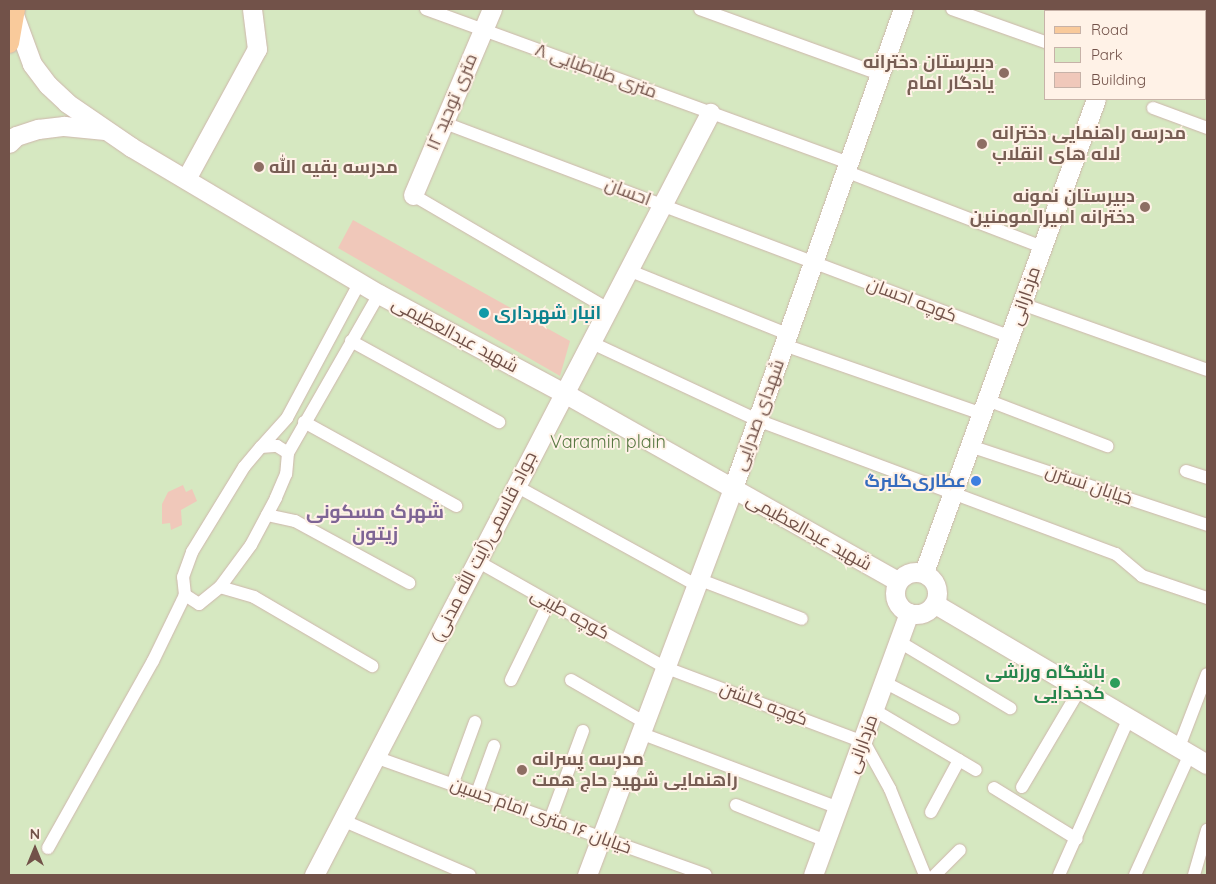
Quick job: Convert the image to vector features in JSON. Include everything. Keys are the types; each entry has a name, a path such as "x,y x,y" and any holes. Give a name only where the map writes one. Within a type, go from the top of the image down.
{"main road":[{"path":"9,43 14,12"}],"street":[{"path":"186,179 257,49 252,9"},
{"name":"۸ متری طباطبایی","path":"426,9 483,28 710,113 1042,247"},
{"name":"۱۲ متری توحید","path":"413,195 442,122 492,9"},
{"path":"700,9 880,74"},
{"name":"شهدای صدرایی","path":"587,875 733,488 903,9"},
{"path":"952,9 1044,42"},
{"path":"14,12 32,64 48,85 67,103 106,130"},
{"name":"مزدارانی","path":"924,572 1011,338 1096,100"},
{"path":"1152,108 1207,128"},
{"name":"جواد قاسمی(آیت الله مدنی)","path":"314,875 710,113"},
{"name":"احسان","path":"442,122 813,262"},
{"name":"شهید عبدالعظیمی","path":"9,143 16,136 38,129 64,126 106,130 379,294 564,393 898,582"},
{"path":"413,195 608,309"},
{"name":"کوچه احسان","path":"813,262 1011,338"},
{"path":"628,270 786,340 984,407 1108,446"},
{"path":"48,848 153,661 185,595 184,577 192,552 218,505 261,448 287,418 360,282"},
{"path":"185,595 199,604 220,586 251,545 286,474 288,453 304,422 379,294"},
{"path":"1022,304 1207,370"},
{"path":"351,341 499,422"},
{"path":"590,342 757,420 1116,554 1142,576 1207,598"},
{"path":"304,422 456,506"},
{"path":"261,448 277,446 288,453"},
{"name":"خیابان نسترن","path":"970,446 1207,525"},
{"path":"1186,472 1207,478"},
{"path":"516,486 697,582 802,619"},
{"path":"267,515 294,521 409,583"},
{"name":"کوچه طیبی","path":"477,561 664,667"},
{"path":"924,572 936,583 935,604 926,612 909,613 897,602 894,593 898,582 907,573 924,572"},
{"path":"220,586 254,597 372,666"},
{"path":"511,680 549,602"},
{"path":"935,604 1207,764"},
{"name":"مزدارانی","path":"813,875 864,742 909,613"},
{"path":"898,641 1010,708"},
{"name":"کوچه گلشن","path":"664,667 864,742"},
{"path":"1135,875 1184,750 1207,674"},
{"path":"571,680 642,728 838,808"},
{"path":"884,682 953,718"},
{"path":"1022,787 1080,689"},
{"path":"874,710 976,770"},
{"path":"1059,875 1077,839 1129,718"},
{"path":"452,784 475,722"},
{"path":"550,820 583,731"},
{"path":"864,742 890,789 925,875"},
{"path":"477,793 494,746"},
{"name":"خیابان ۱۶ متری امام حسین","path":"375,757 706,875"},
{"path":"932,812 960,760"},
{"path":"994,788 1077,839"},
{"path":"736,805 826,841"},
{"path":"342,820 470,875"},
{"path":"1194,875 1207,830"},
{"path":"935,875 960,850"}],"green space":[{"name":"Varamin plain","path":"9,9 1207,9 1207,875 9,875"}],"building":[{"name":"انبار شهرداری","path":"353,220 570,341 560,376 338,248"},
{"path":"183,485 186,492 192,489 197,501 181,510 182,525 171,530 170,523 162,524 162,504 168,492"}],"place":[{"name":"دبیرستان دخترانه یادگار امام","path":"1004,73"},
{"name":"مدرسه راهنمایی دخترانه لاله های انقلاب","path":"982,144"},
{"name":"مدرسه بقیه الله","path":"259,167"},
{"name":"دبیرستان نمونه دخترانه امیرالمومنین","path":"1145,207"},
{"name":"انبار شهرداری","path":"484,313"},
{"name":"عطاری‌گلبرگ","path":"976,481"},
{"name":"باشگاه ورزشی کدخدایی","path":"1115,683"},
{"name":"مدرسه پسرانه راهنمایی شهید حاج همت","path":"522,770"}],"district":[{"name":"شهرک مسکونی زیتون","path":"375,523"}]}
